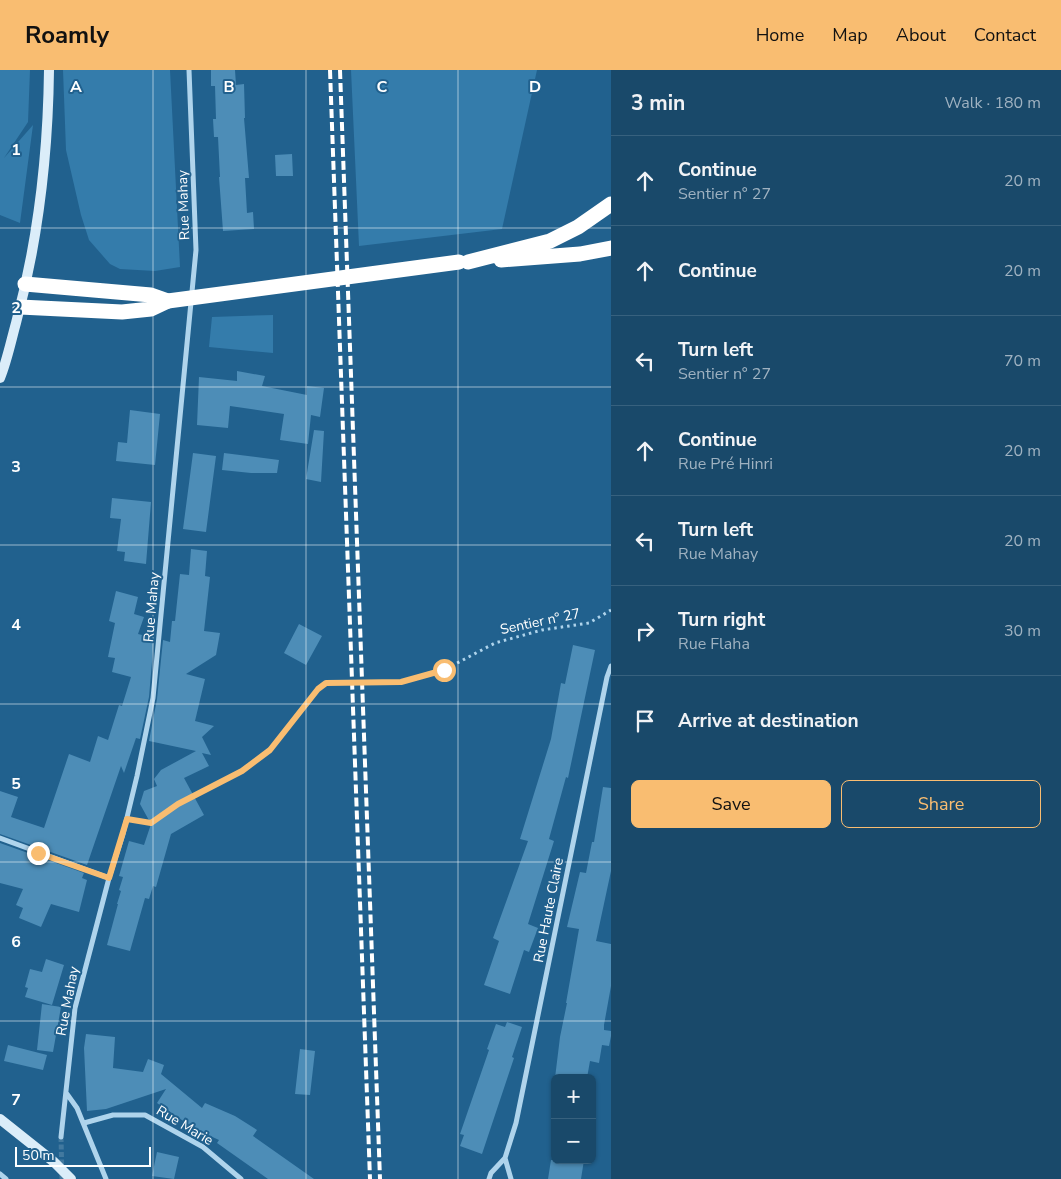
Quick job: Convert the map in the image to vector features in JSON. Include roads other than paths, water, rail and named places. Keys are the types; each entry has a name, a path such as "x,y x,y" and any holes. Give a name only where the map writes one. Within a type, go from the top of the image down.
{"highway":[{"path":"464,262 550,241 578,228 611,204"},
{"path":"25,284 151,302 168,301 464,262 542,258 611,248"},
{"path":"20,307 122,312 151,302"}],"main road":[{"path":"0,378 20,307 38,212 49,110 49,70"},
{"path":"0,1119 54,1162 71,1179"}],"street":[{"name":"Rue Mahay","path":"61,1137 75,1008 109,878 127,819 153,698 196,250 189,70"},
{"name":"Rue Haute Claire","path":"505,1158 516,1123 607,676 611,666"},
{"path":"0,838 109,878"},
{"path":"66,1094 84,1124 106,1179"},
{"name":"Rue Marie","path":"84,1124 113,1116 145,1115 203,1147 241,1179"},
{"path":"489,1179 491,1173 505,1158"},
{"path":"505,1158 511,1179"},
{"path":"0,1174 6,1179"}],"tunnel":[{"path":"61,1137 62,1179"}],"railway":[{"path":"330,70 370,1179"},
{"path":"340,70 380,1179"}]}
